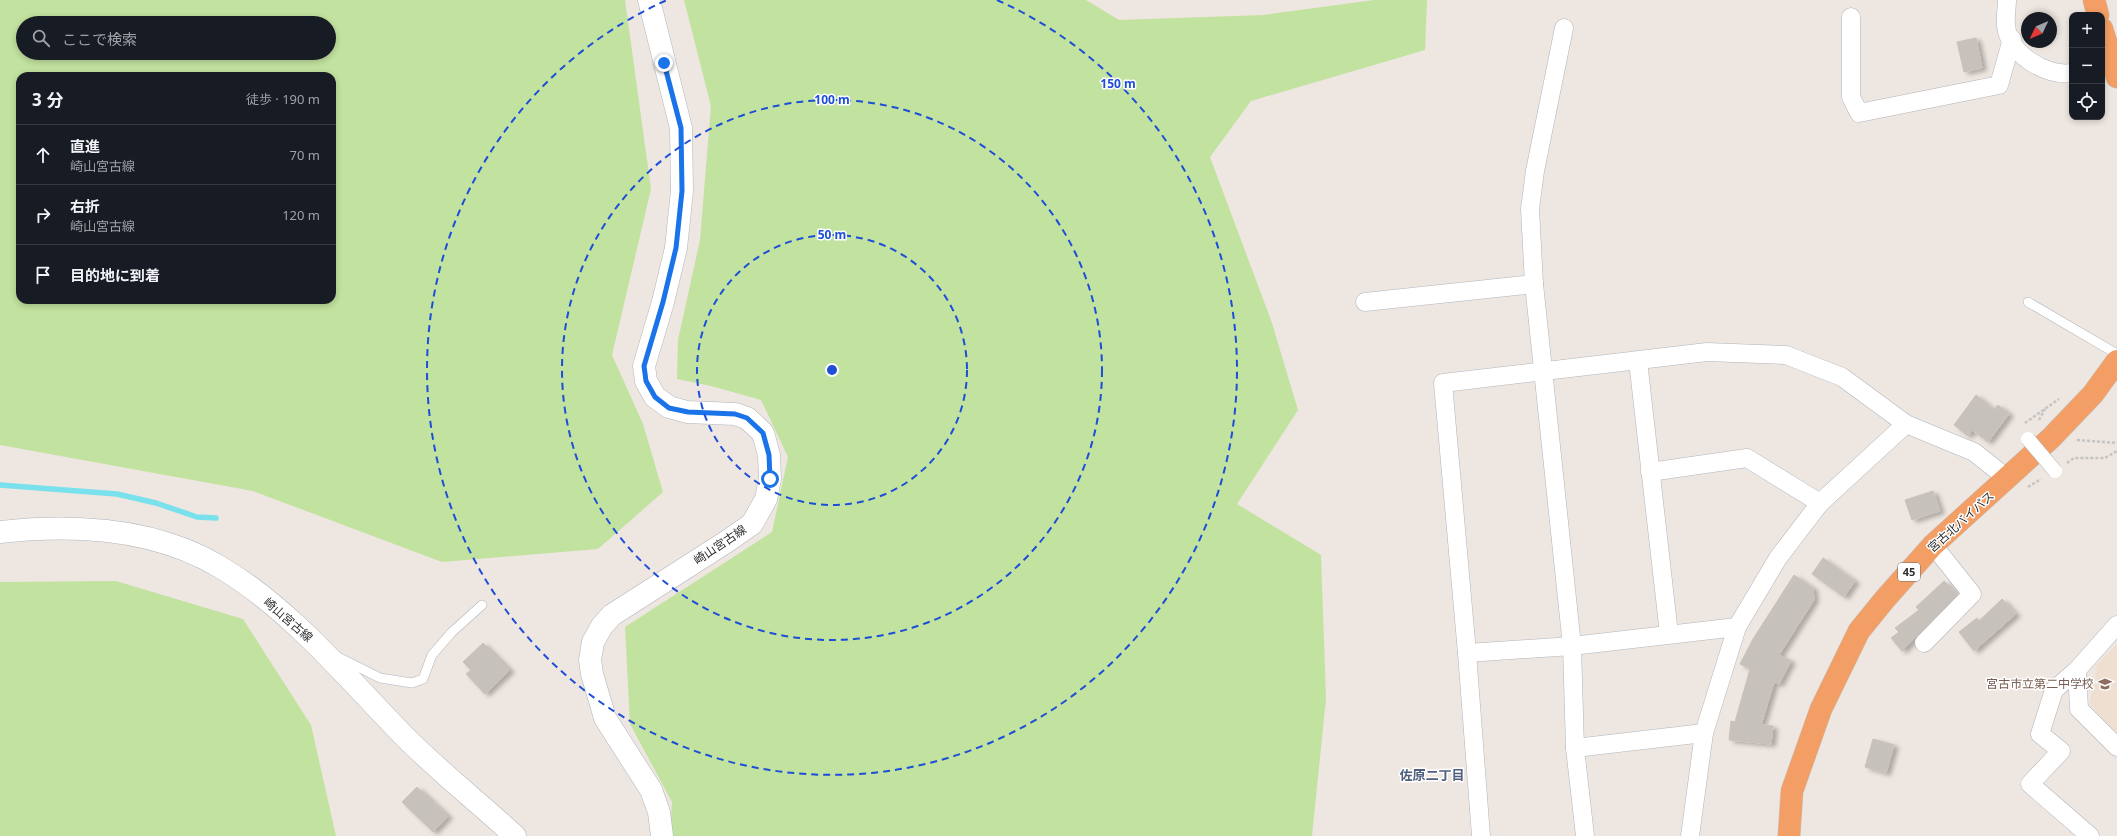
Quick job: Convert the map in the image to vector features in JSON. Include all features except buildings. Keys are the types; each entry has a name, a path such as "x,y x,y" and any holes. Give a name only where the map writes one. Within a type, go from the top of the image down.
{"highway":[{"path":"2094,0 2097,12"},
{"path":"2105,41 2112,70"},
{"name":"宮古北バイパス","path":"1789,836 1792,791 1821,709 1859,631 1933,545 2016,484 2050,438 2094,394 2117,361"}],"main road":[{"name":"崎山宮古線","path":"649,0 681,128 682,191 676,248 663,302 644,366 646,381 655,397 669,408 688,412 735,414 747,418 763,433 769,455 770,479 766,499 752,524 612,616 602,626 594,642 590,660 592,674 605,718 651,790 659,812 662,836"},
{"name":"崎山宮古線","path":"0,532 50,527 97,530 157,540 219,566 242,581 319,647 406,738 515,836"}],"street":[{"path":"2007,0 2006,26 2018,53 2039,68 2069,73"},
{"path":"1851,17 1851,97 1859,113 1999,85 2012,39"},
{"path":"1564,28 1532,190 1530,210 1534,284 1572,646 1575,748 1585,836"},
{"path":"1365,302 1534,284"},
{"path":"1481,836 1467,652 1443,383 1707,352 1786,355 1842,377 1906,424 1974,452 2016,484"},
{"path":"1638,361 1669,634"},
{"path":"1690,836 1704,733 1736,627 1778,558 1820,503 1906,424"},
{"path":"2028,439 2055,471"},
{"path":"1650,472 1747,458 1820,503"},
{"path":"1924,643 1972,594 1933,545"},
{"path":"2090,836 2030,784 2061,751 2040,734 2054,690 2077,670 2117,625"},
{"path":"1467,652 1572,646 1736,627"},
{"path":"2077,670 2079,709 2117,747"},
{"path":"1575,748 1704,733"}],"lane":[{"path":"2028,302 2117,354"},
{"path":"319,647 380,678 412,684 423,678 432,655 452,632 482,605"}],"path":[{"path":"2019,427 2046,407"},
{"path":"2050,438 2117,443"},
{"path":"2016,484 2055,471 2074,458 2105,458 2117,451"}],"shaded area":[{"name":"宮古市立第二中学校","path":"2117,644 2117,738 2090,703 2097,665"}],"green space":[{"path":"0,0 625,0 651,189 612,355 643,424 663,492 598,549 442,562 253,491 0,445"},
{"path":"684,0 1086,0 1119,20 1263,15 1374,0 1427,0 1425,50 1251,101 1210,157 1272,323 1298,410 1237,504 1321,555 1326,699 1312,836 670,836 672,802 630,724 625,627 772,532 788,457 761,400 711,386 677,379 678,340 700,240 711,106"},
{"path":"116,581 243,619 311,725 336,836 0,836 0,582"}],"waterway":[{"path":"0,485 117,494 156,503 197,517 216,518"}],"place":[{"name":"宮古市立第二中学校","path":"2105,684"}],"district":[{"name":"佐原二丁目","path":"1432,775"}],"route":[{"path":"664,63 681,128 682,191 676,248 663,302 649,344 644,366 646,381 655,397 669,408 688,412 735,414 747,418 763,433 769,455 770,479"}]}
